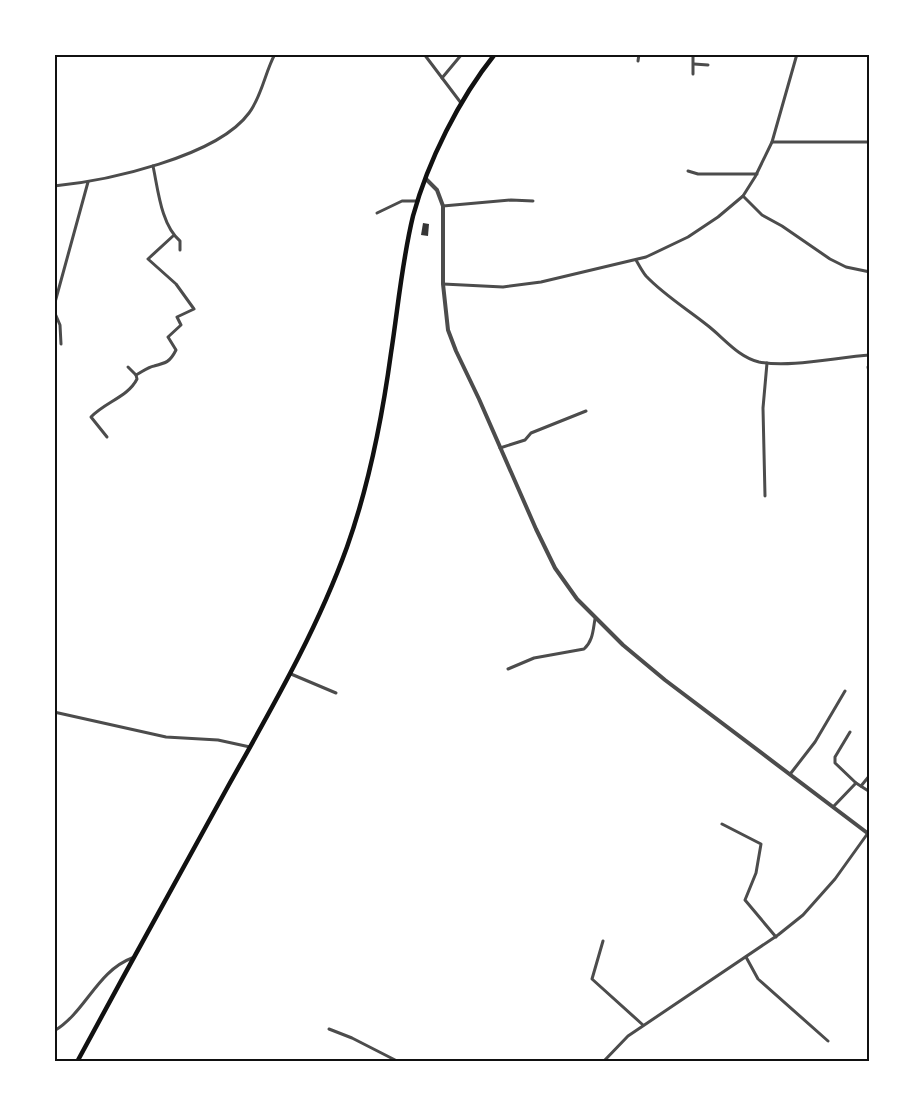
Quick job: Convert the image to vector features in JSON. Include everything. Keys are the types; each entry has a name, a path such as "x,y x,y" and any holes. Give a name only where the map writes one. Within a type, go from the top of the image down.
{"highway":[{"path":"76,1062 291,674 321,612 362,503 376,441 406,253 418,201 461,103 495,54"}],"street":[{"path":"54,186 88,182 153,166 211,142 237,126 252,111 275,54"},
{"path":"424,54 461,103"},
{"path":"442,78 462,54"},
{"path":"638,62 639,54"},
{"path":"693,54 693,74"},
{"path":"443,284 503,287 541,282 636,260 670,247 688,237 718,217 743,196 757,174 772,142 797,54"},
{"path":"694,64 708,65"},
{"path":"772,142 870,142"},
{"path":"153,166 166,218 173,236 180,241 180,250"},
{"path":"688,171 698,174 757,174"},
{"path":"426,179 436,190 443,206 443,284 448,330 555,568 577,599 595,619 666,680 869,834 835,879 803,915 776,937 628,1035 603,1062"},
{"path":"54,306 88,182"},
{"path":"743,196 762,215 830,259 846,267 870,272"},
{"path":"443,206 512,200 533,201"},
{"path":"377,213 402,201 418,201"},
{"path":"136,375 172,359 176,350 168,337 181,325 177,317 194,309 176,284 148,259 173,236"},
{"path":"636,260 645,275 671,298 734,349 749,358 767,363 797,363 870,355"},
{"path":"54,311 60,325 61,344"},
{"path":"54,325 60,325"},
{"path":"765,496 763,408 767,363"},
{"path":"870,364 868,367 870,377"},
{"path":"107,437 91,417 129,391 137,379 128,367"},
{"path":"500,448 525,440 531,433 586,411"},
{"path":"508,669 534,658 584,649 592,638 595,619"},
{"path":"291,674 336,693"},
{"path":"791,773 815,742 845,691"},
{"path":"54,712 166,737 218,740 250,747"},
{"path":"850,732 834,760 837,766 856,783 870,792"},
{"path":"861,786 870,775"},
{"path":"833,807 856,783"},
{"path":"722,824 761,844 756,873 745,900 776,937"},
{"path":"603,941 592,979 643,1025"},
{"path":"746,957 758,979 828,1041"},
{"path":"54,1031 69,1022 89,994 120,963 134,958"},
{"path":"329,1029 399,1062"}],"building":[{"path":"423,223 429,224 428,236 421,235"}]}
